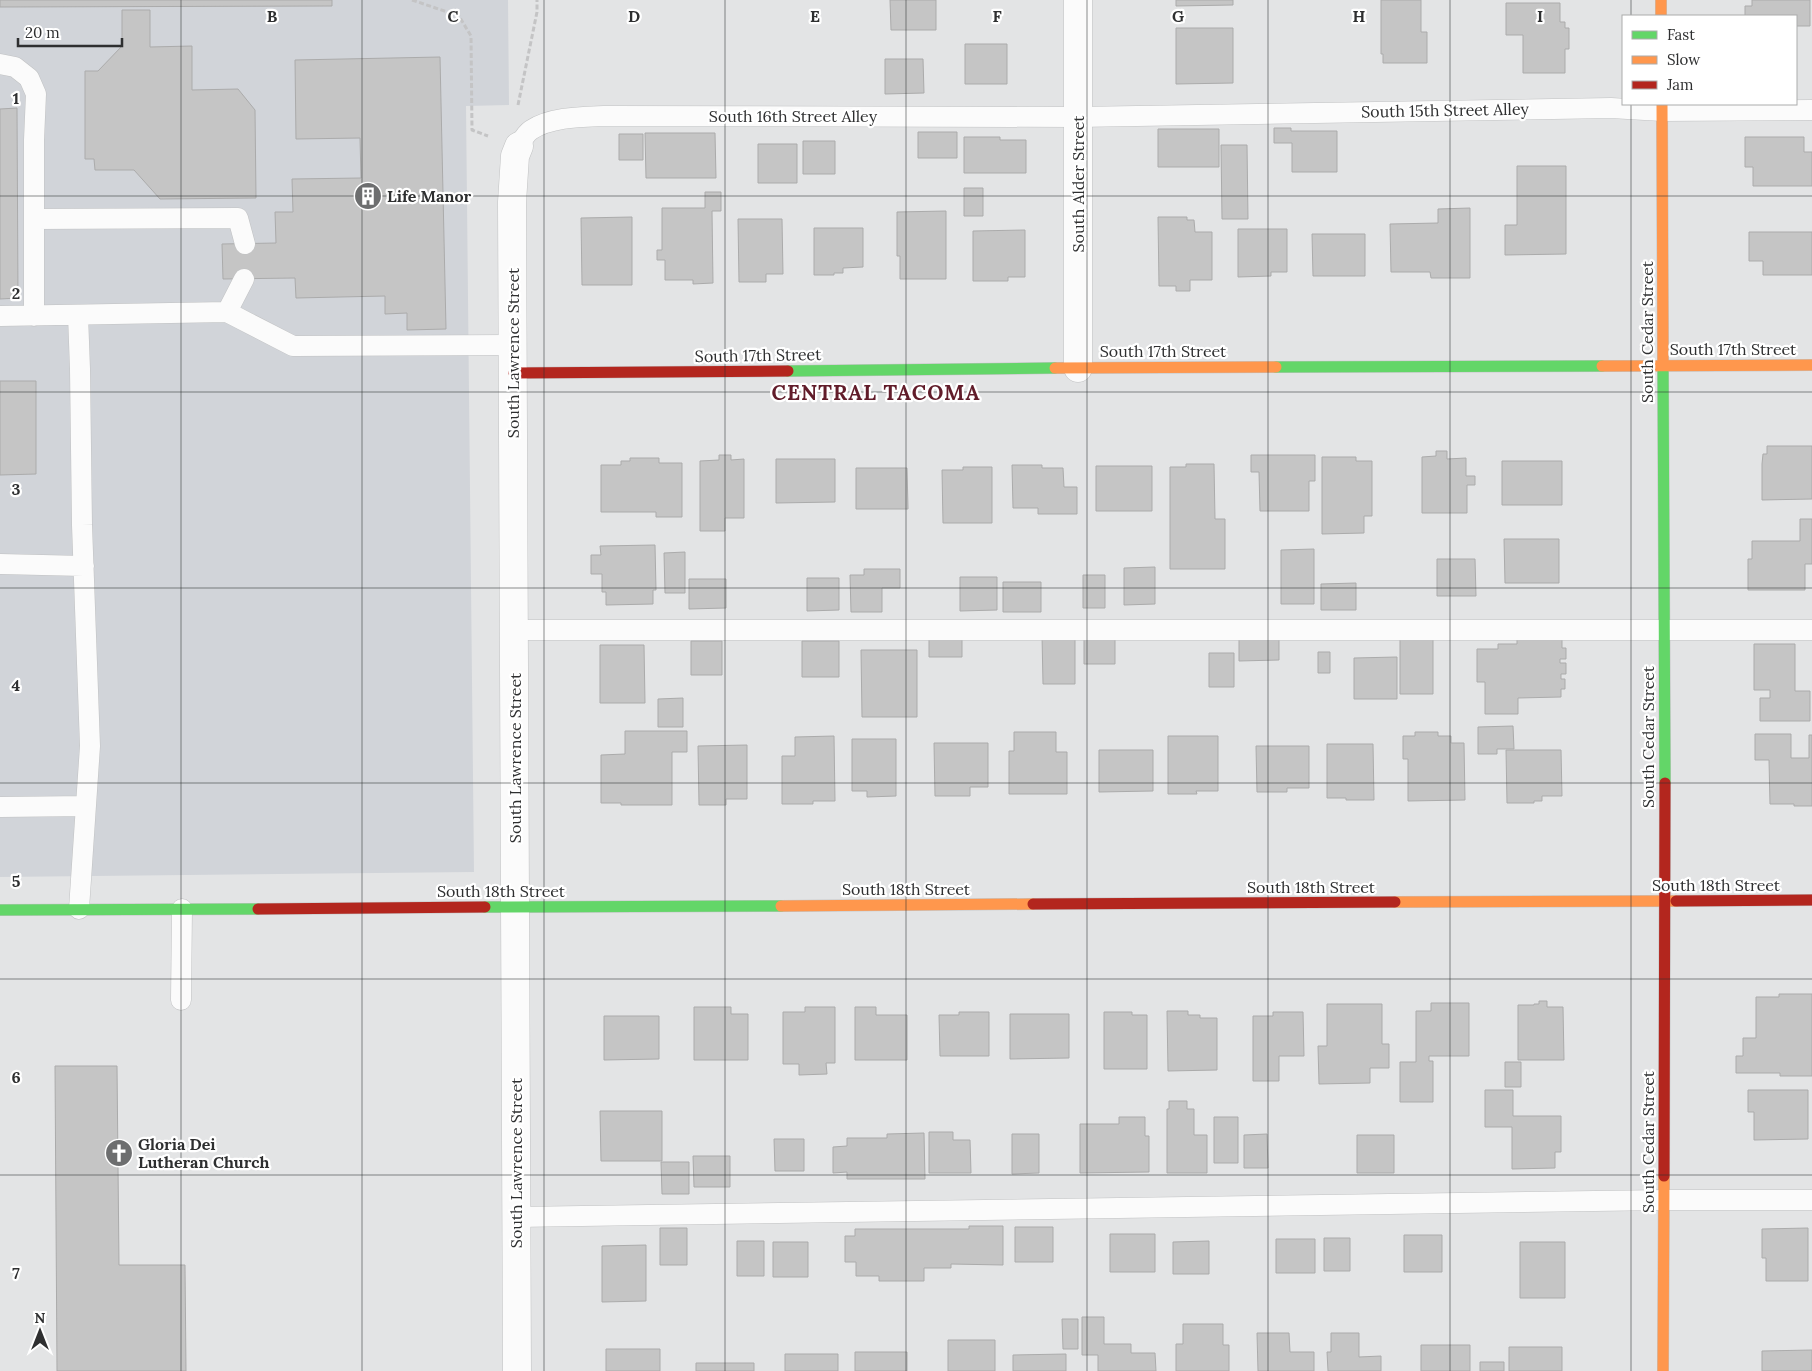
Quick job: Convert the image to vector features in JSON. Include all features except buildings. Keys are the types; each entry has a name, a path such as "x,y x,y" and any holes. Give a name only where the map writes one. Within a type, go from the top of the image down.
{"street":[{"name":"South Alder Street","path":"1078,0 1078,368"},
{"path":"1661,0 1661,15"},
{"name":"South Cedar Street","path":"1662,107 1664,365 1663,1371"},
{"name":"South Lawrence Street","path":"517,1371 512,202 515,156 519,146"},
{"name":"South 17th Street","path":"514,373 1078,368 1812,365"},
{"name":"South 18th Street","path":"0,910 1812,900"}],"lane":[{"path":"0,64 15,67 29,78 36,94 34,140 34,316"},
{"name":"South 15th Street Alley","path":"1077,117 1662,107 1812,110"},
{"name":"South 16th Street Alley","path":"519,146 531,130 552,122 579,117 1077,117"},
{"path":"34,219 238,218 245,244"},
{"path":"227,312 244,279"},
{"path":"0,316 227,312 293,346 513,345"},
{"path":"78,314 82,525 90,746 79,909"},
{"path":"0,564 84,566"},
{"path":"514,630 1812,630"},
{"path":"0,807 86,806"},
{"path":"182,909 182,1000"},
{"path":"516,1217 1664,1200 1812,1200"}],"path":[{"path":"412,0 459,16 471,36 472,130 519,146 518,103 537,12 537,0"}],"shaded area":[{"path":"0,0 508,0 509,105 466,106 474,872 0,877"}],"traffic: fast":[{"path":"1663,364 1665,783"},
{"path":"1276,367 1602,366"},
{"path":"788,371 1055,368"},
{"path":"485,907 781,906"},
{"path":"0,910 258,909"}],"traffic: slow":[{"path":"1661,0 1661,15"},
{"path":"1662,105 1663,364"},
{"path":"1602,366 1812,365"},
{"path":"1055,368 1276,367"},
{"path":"1395,902 1676,901"},
{"path":"781,906 1033,904"},
{"path":"1663,1371 1664,1176"}],"traffic: jam":[{"path":"514,373 788,371"},
{"path":"1664,1176 1665,783"},
{"path":"1676,901 1812,900"},
{"path":"1033,904 1395,902"},
{"path":"258,909 485,907"}],"place":[{"name":"Life Manor","path":"368,196"},
{"name":"Gloria Dei Lutheran Church","path":"119,1153"}],"district":[{"name":"CENTRAL TACOMA","path":"876,392"}]}
